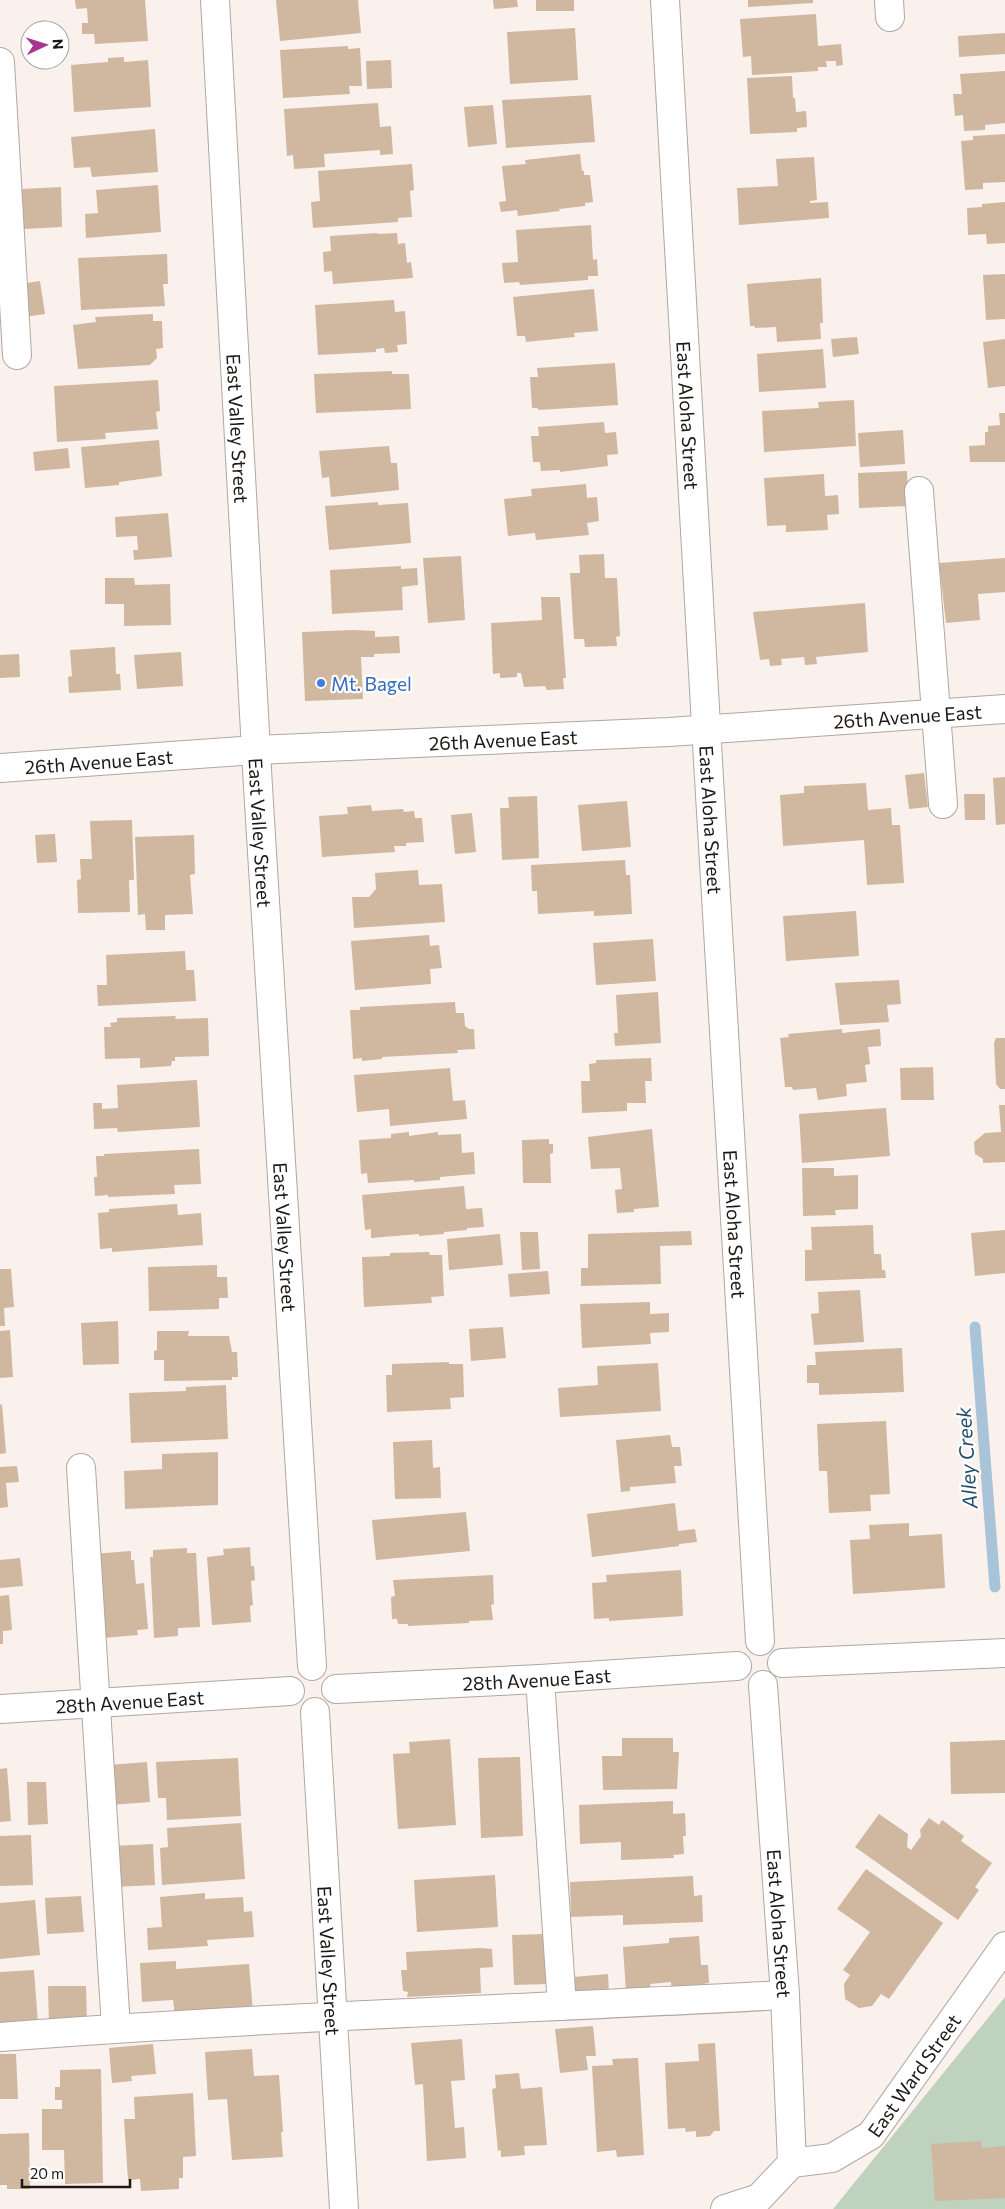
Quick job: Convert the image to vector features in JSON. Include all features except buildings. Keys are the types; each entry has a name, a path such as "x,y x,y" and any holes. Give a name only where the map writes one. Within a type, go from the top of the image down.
{"street":[{"name":"East Valley Street","path":"215,0 256,750 312,1666"},
{"name":"East Aloha Street","path":"665,0 760,1641"},
{"path":"0,62 17,355"},
{"path":"919,491 943,804"},
{"name":"26th Avenue East","path":"0,768 256,750 706,729 1005,709"},
{"path":"82,1468 116,2028"},
{"path":"760,1641 771,1643 776,1648 782,1663 779,1674 774,1680 763,1685 748,1682 742,1678 737,1666 738,1656 742,1649 748,1644 760,1641"},
{"path":"782,1663 1005,1653"},
{"path":"312,1666 322,1668 329,1672 333,1678 336,1689 333,1701 327,1707 315,1712 304,1710 297,1706 290,1691 291,1679 301,1668 312,1666"},
{"name":"28th Avenue East","path":"336,1689 540,1679 737,1666"},
{"path":"540,1679 562,2006"},
{"name":"East Aloha Street","path":"763,1685 785,1995 792,2162"},
{"name":"28th Avenue East","path":"0,1709 290,1691"},
{"name":"East Valley Street","path":"315,1712 344,2209"},
{"name":"East Ward Street","path":"792,2162 832,2158 871,2135 1005,1946"},
{"path":"0,2037 116,2028 785,1995"},
{"path":"725,2209 759,2198 792,2162"}],"green space":[{"path":"1005,1997 1005,2209 833,2209"}],"waterway":[{"name":"Alley Creek","path":"975,1327 995,1587"}],"place":[{"name":"Mt. Bagel","path":"321,683"}]}
